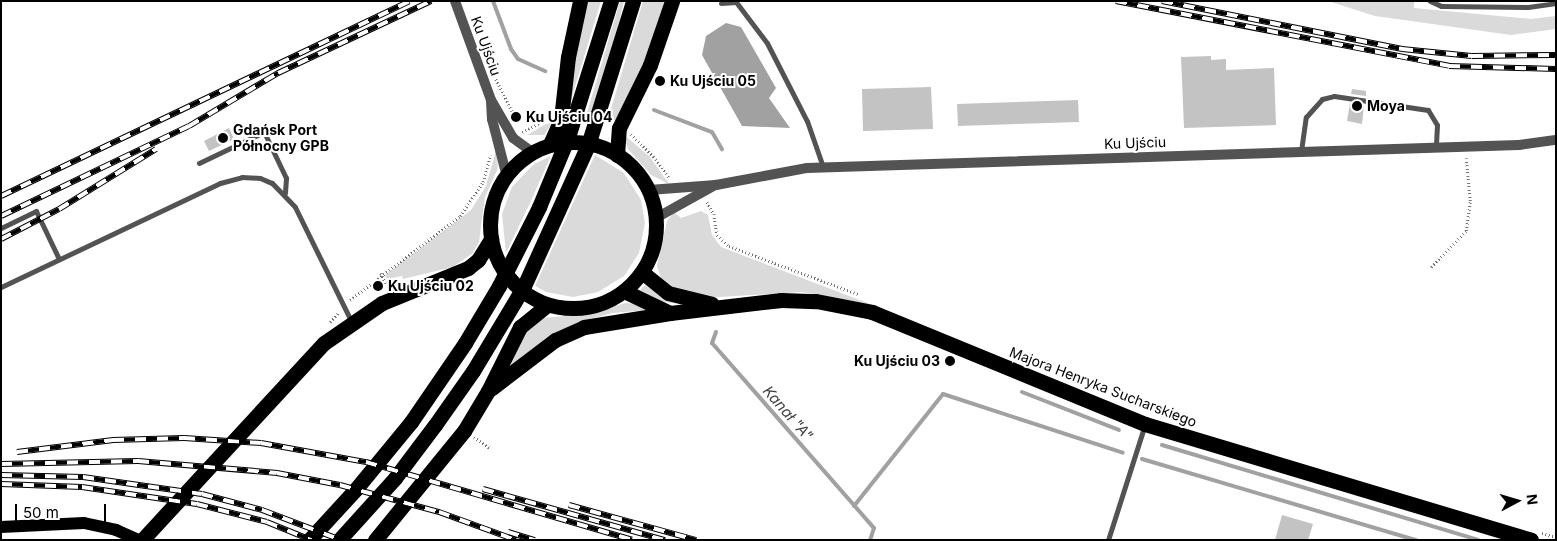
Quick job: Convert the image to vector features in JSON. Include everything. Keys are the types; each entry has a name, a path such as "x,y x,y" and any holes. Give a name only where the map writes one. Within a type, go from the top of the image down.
{"highway":[{"path":"550,144 561,119 568,57 580,1"},
{"path":"309,540 355,490 411,422 486,307 550,182 596,56 611,1"},
{"path":"339,540 395,478 435,425 502,324 572,186 617,62 634,1"},
{"path":"617,155 619,128 650,65 672,1"},
{"path":"581,142 617,155 634,168 649,190 656,218 654,244 642,272 624,291 596,304 579,308 547,305 510,281 498,261 491,239 493,201 506,173 531,151 550,144 581,142"},
{"path":"142,540 324,343 351,322 410,289 468,268 478,260 491,239"},
{"name":"Majora Henryka Sucharskiego","path":"642,272 668,293 721,305"},
{"path":"624,291 670,313"},
{"name":"Majora Henryka Sucharskiego","path":"488,391 555,340 584,327 670,313 690,312 721,305 816,301 872,312 1145,424 1531,540"},
{"path":"375,540 468,433 520,327 547,305"}],"main road":[{"path":"1,527 84,523 116,530 138,540"}],"street":[{"name":"Ku Ujściu","path":"455,1 491,100 513,138 531,151"},
{"name":"Ku Ujściu","path":"491,100 492,119 506,173"},
{"name":"Ku Ujściu","path":"649,190 716,185 780,171 823,167 1464,146 1556,140"},
{"name":"Ku Ujściu","path":"656,218 716,185"}],"lane":[{"path":"1430,1 1441,6 1528,7 1556,3"},
{"path":"721,3 736,2 767,42 807,121 823,167"},
{"path":"1301,151 1306,117 1322,99 1334,96 1428,110 1437,125 1436,147"},
{"path":"199,162 264,132 286,178 285,193"},
{"path":"1,287 220,183 242,177 260,178 285,193 304,222 351,322"},
{"path":"1,228 36,212 59,259"},
{"path":"1108,540 1145,424"}],"path":[{"path":"509,102 517,123"},
{"path":"522,132 552,119"},
{"path":"626,130 656,159 673,183"},
{"path":"1432,267 1466,231 1470,191 1464,146"},
{"path":"353,298 381,273 469,206 483,182 490,150"},
{"path":"702,204 710,201 717,235 729,246 861,295"},
{"path":"381,273 386,284"},
{"path":"468,433 490,448"}],"shaded area":[{"path":"587,1 601,1 568,110 577,41"},
{"path":"620,1 624,1 617,31 590,116 586,116"},
{"path":"643,1 665,1 650,49 616,120 608,119"},
{"path":"1328,1 1414,1 1414,8 1531,19 1556,16 1556,29 1511,35 1375,16"},
{"path":"726,23 741,27 776,88 769,98 790,128 742,126 702,55 706,36"},
{"path":"552,123 544,135 527,135 546,124"},
{"path":"623,134 650,157 669,184 651,175 628,149"},
{"path":"496,150 498,168 485,197 479,242 473,253 453,267 403,279 402,276 387,279 385,275 471,210 486,186"},
{"path":"595,155 624,173 641,200 645,223 639,253 624,276 598,292 573,297 546,292 535,286"},
{"path":"551,156 506,253 502,214 512,187 534,164"},
{"path":"701,211 708,215 712,235 721,247 870,304 801,292 703,298 663,284 657,266 667,221 674,212 681,218"},
{"path":"645,285 656,292 692,305 662,302 639,291"},
{"path":"625,303 639,304 647,310 613,313 582,321 545,339 506,371 525,331 541,318 591,314"}],"building":[{"path":"1211,56 1211,60 1226,59 1226,70 1274,68 1276,125 1184,128 1181,57"},
{"path":"931,87 933,129 863,131 862,89"},
{"path":"1352,89 1366,91 1366,96 1351,94"},
{"path":"1078,100 1079,122 958,126 957,104"},
{"path":"1350,103 1364,105 1362,124 1347,121"},
{"path":"229,128 234,139 209,151 204,141"},
{"path":"1282,515 1313,524 1308,540 1275,540"}],"waterway":[{"name":"Kanał \"A\"","path":"493,1 511,49 518,59 545,71"},
{"name":"Kanał \"A\"","path":"654,110 712,132 722,149"},
{"name":"Kanał \"A\"","path":"716,332 712,343 874,528 870,540"},
{"path":"1022,392 1119,430"},
{"path":"854,506 943,394 1123,453"},
{"path":"1162,445 1478,540"},
{"path":"1142,459 1416,540"}],"railway":[{"path":"1,196 409,1"},
{"path":"1,216 189,126 278,73 431,1"},
{"path":"1116,1 1449,66 1556,69"},
{"path":"1162,1 1402,49 1472,56 1556,55"},
{"path":"1,239 59,209 156,149"},
{"path":"17,452 113,440 184,438 261,443 366,462 632,540"},
{"path":"1,464 138,461 277,473 340,485 439,512 516,540"},
{"path":"1,475 83,477 202,494 262,510 341,540"},
{"path":"1,484 82,487 197,504 267,522 311,540"},
{"path":"483,489 665,540"},
{"path":"569,505 696,540"},
{"path":"508,532 535,540"}],"place":[{"name":"Ku Ujściu 05","path":"660,81"},
{"name":"Moya","path":"1357,106"},
{"name":"Ku Ujściu 04","path":"516,117"},
{"name":"Gdańsk Port Północny GPB","path":"223,138"},
{"name":"Ku Ujściu 02","path":"378,286"},
{"name":"Ku Ujściu 03","path":"950,361"}]}
